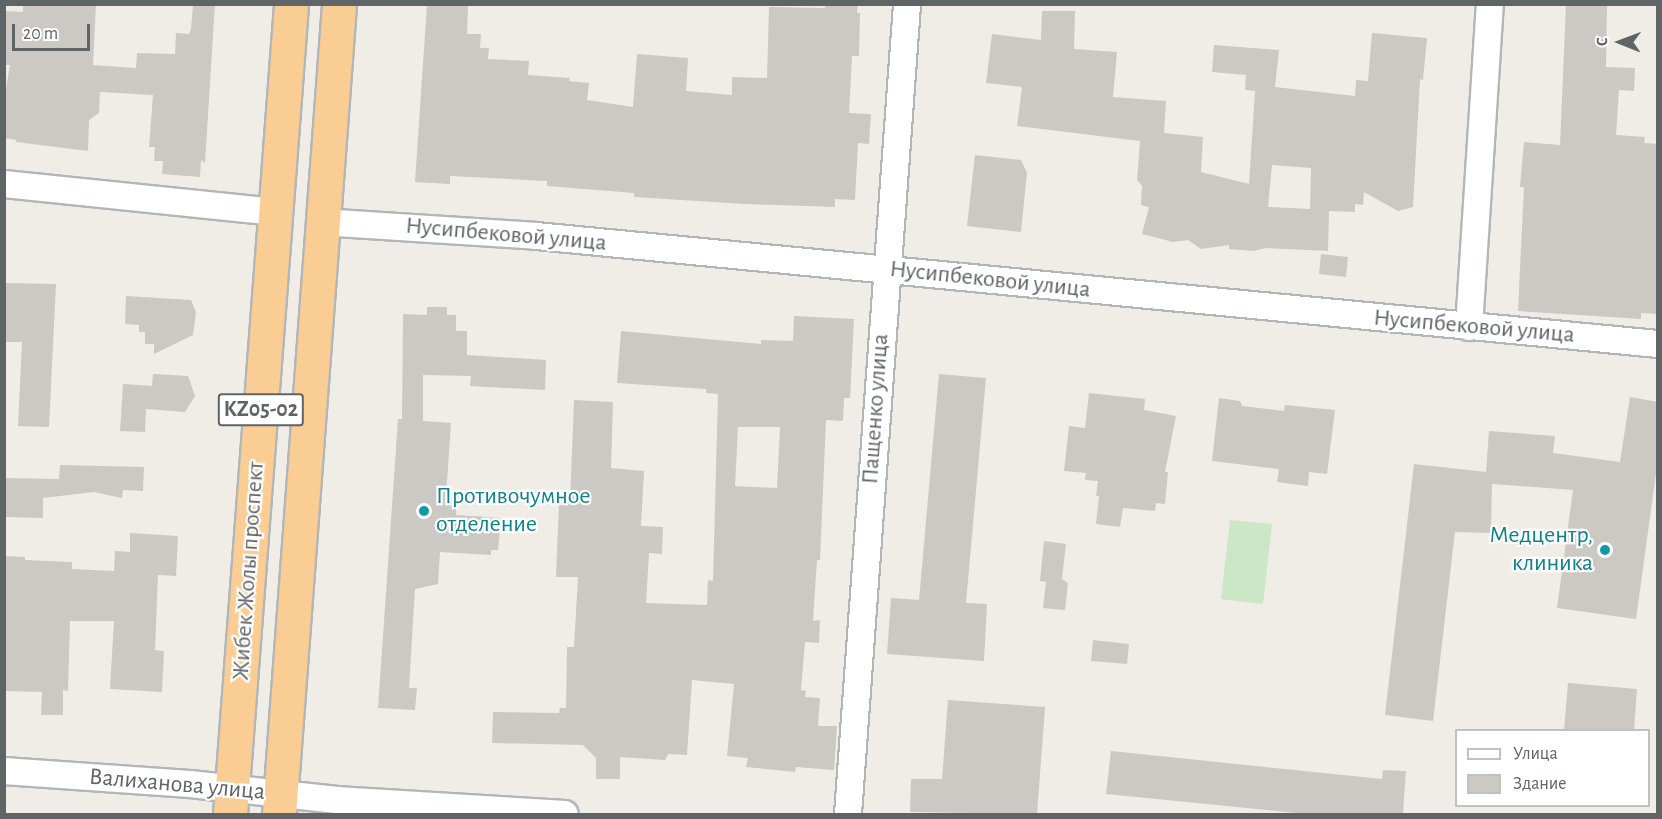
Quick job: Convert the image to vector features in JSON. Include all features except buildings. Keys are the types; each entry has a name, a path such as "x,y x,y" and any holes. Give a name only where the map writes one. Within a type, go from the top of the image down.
{"highway":[{"name":"Жибек Жолы проспект","path":"232,802 291,4"},
{"name":"Жибек Жолы проспект","path":"280,804 339,4"}],"street":[{"name":"Пащенко улица","path":"848,814 907,4"},
{"path":"1469,327 1490,4"},
{"path":"4,184 276,213"},
{"name":"Нусипбековой улица","path":"322,222 537,236 1658,344"},
{"name":"Валиханова улица","path":"4,771 232,802 280,804 337,800 565,814"}],"green space":[{"path":"1230,520 1272,524 1263,604 1221,599"}],"place":[{"name":"Противочумное отделение","path":"424,511"},
{"name":"Медцентр, клиника","path":"1605,550"}]}
